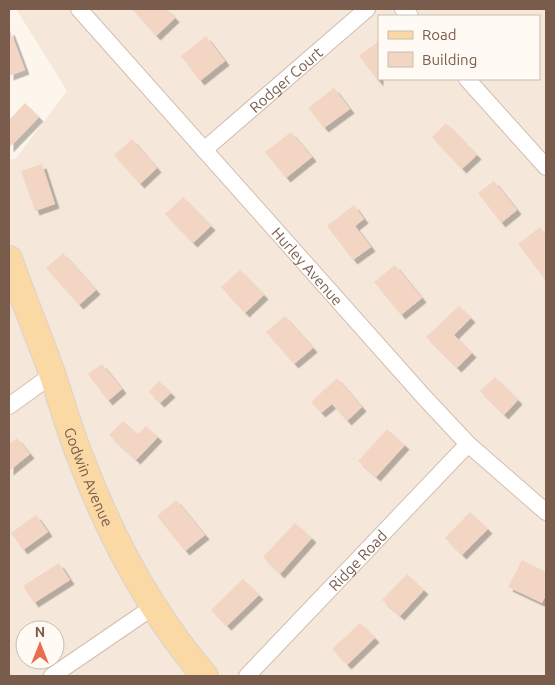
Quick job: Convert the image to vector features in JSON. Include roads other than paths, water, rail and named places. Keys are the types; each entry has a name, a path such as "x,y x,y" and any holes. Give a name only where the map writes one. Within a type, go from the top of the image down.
{"main road":[{"name":"Godwin Avenue","path":"9,259 80,458 104,515 130,568 153,607 205,676"}],"street":[{"name":"Hurley Avenue","path":"79,9 424,397 468,444 546,512"},
{"name":"Rodger Court","path":"204,150 367,9"},
{"path":"467,80 546,167"},
{"path":"9,406 52,376"},
{"name":"Ridge Road","path":"247,676 468,444"},
{"path":"52,676 153,607"}]}
